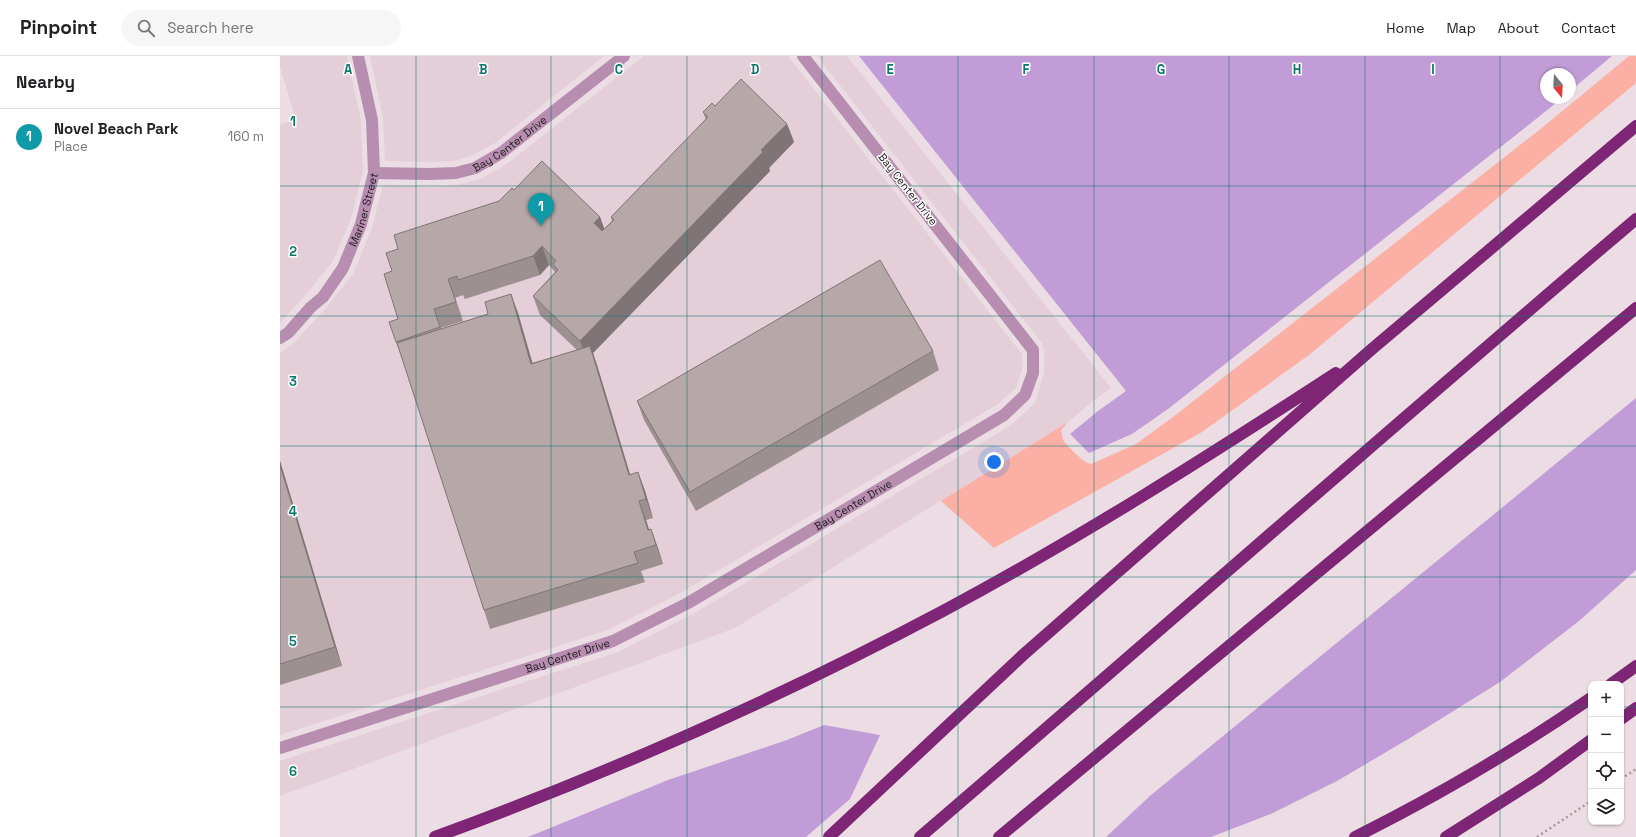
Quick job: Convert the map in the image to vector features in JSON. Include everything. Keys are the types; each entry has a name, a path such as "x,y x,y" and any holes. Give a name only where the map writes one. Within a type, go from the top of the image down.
{"highway":[{"path":"829,837 1023,655 1372,349 1636,126"},
{"path":"920,837 1458,370 1636,219"},
{"path":"1000,837 1636,308"},
{"path":"435,837 568,787 716,724 865,652 945,610 1040,557 1177,475 1372,349"},
{"path":"1615,681 1636,666"},
{"path":"1355,837 1403,813 1478,771 1546,729 1588,700"},
{"path":"1624,717 1636,708"},
{"path":"1446,837 1539,778 1588,742"}],"street":[{"name":"Mariner Street","path":"280,338 288,333 311,307 323,297 343,268 361,224 374,173 372,120 358,56"},
{"name":"Bay Center Drive","path":"374,173 456,173 475,168 501,153 624,56"},
{"name":"Bay Center Drive","path":"280,748 613,641 688,603 991,423 1004,415 1025,395 1033,373 1033,350 803,56"}],"path":[{"path":"1624,777 1636,769"},
{"path":"1537,837 1588,803"}],"shaded area":[{"path":"280,56 347,56 361,121 363,171 351,219 333,261 280,323 280,125 290,121 293,117 293,110 280,67"},
{"path":"370,56 604,56 495,143 471,156 453,161 429,162 385,161 383,118"},
{"path":"644,56 788,56 1022,354 1022,369 1016,388 998,404 682,592 608,630 280,735 280,353 294,343 325,309 353,274 372,228 383,185 431,187 457,185 481,179 508,163"},
{"path":"817,56 847,56 1111,388 1068,422 735,628 280,796 280,761 618,652 693,614 1010,426 1033,405 1036,400 1044,373 1044,351 1042,343"},
{"path":"859,56 1612,56 1576,86 1576,68 1540,68 1540,104 1555,104 1168,409 1132,434 1089,453 1070,434 1126,391"},
{"path":"1629,56 1636,56 1636,83 1309,355 1202,432 994,548 941,501 1068,422 1061,430 1063,440 1080,457 1091,464 1136,444 1173,417 1571,104 1576,104 1576,100"},
{"path":"1636,398 1636,570 1579,621 1500,682 1337,781 1273,813 1211,837 1106,837 1151,795"},
{"path":"824,725 880,735 850,799 806,837 528,837 668,780 787,740"}],"building":[{"path":"741,79 787,124 761,150 763,152 580,341 533,296 558,270 553,264 556,261 542,246 533,256 458,280 457,276 448,279 456,302 434,309 440,327 396,342 389,322 398,319 384,274 392,271 386,253 398,249 394,235 499,201 512,188 514,190 542,161 600,217 594,223 602,231 614,220 611,217 708,117 703,112 712,103 715,106"},
{"path":"880,260 933,351 690,492 637,401"},
{"path":"511,294 531,364 590,346 629,475 638,472 646,499 639,501 648,530 651,529 656,545 634,552 638,563 484,610 397,343 488,314 485,302"},
{"path":"280,465 335,647 280,664"}],"place":[{"name":"Novel Beach Park","path":"541,226"}]}
